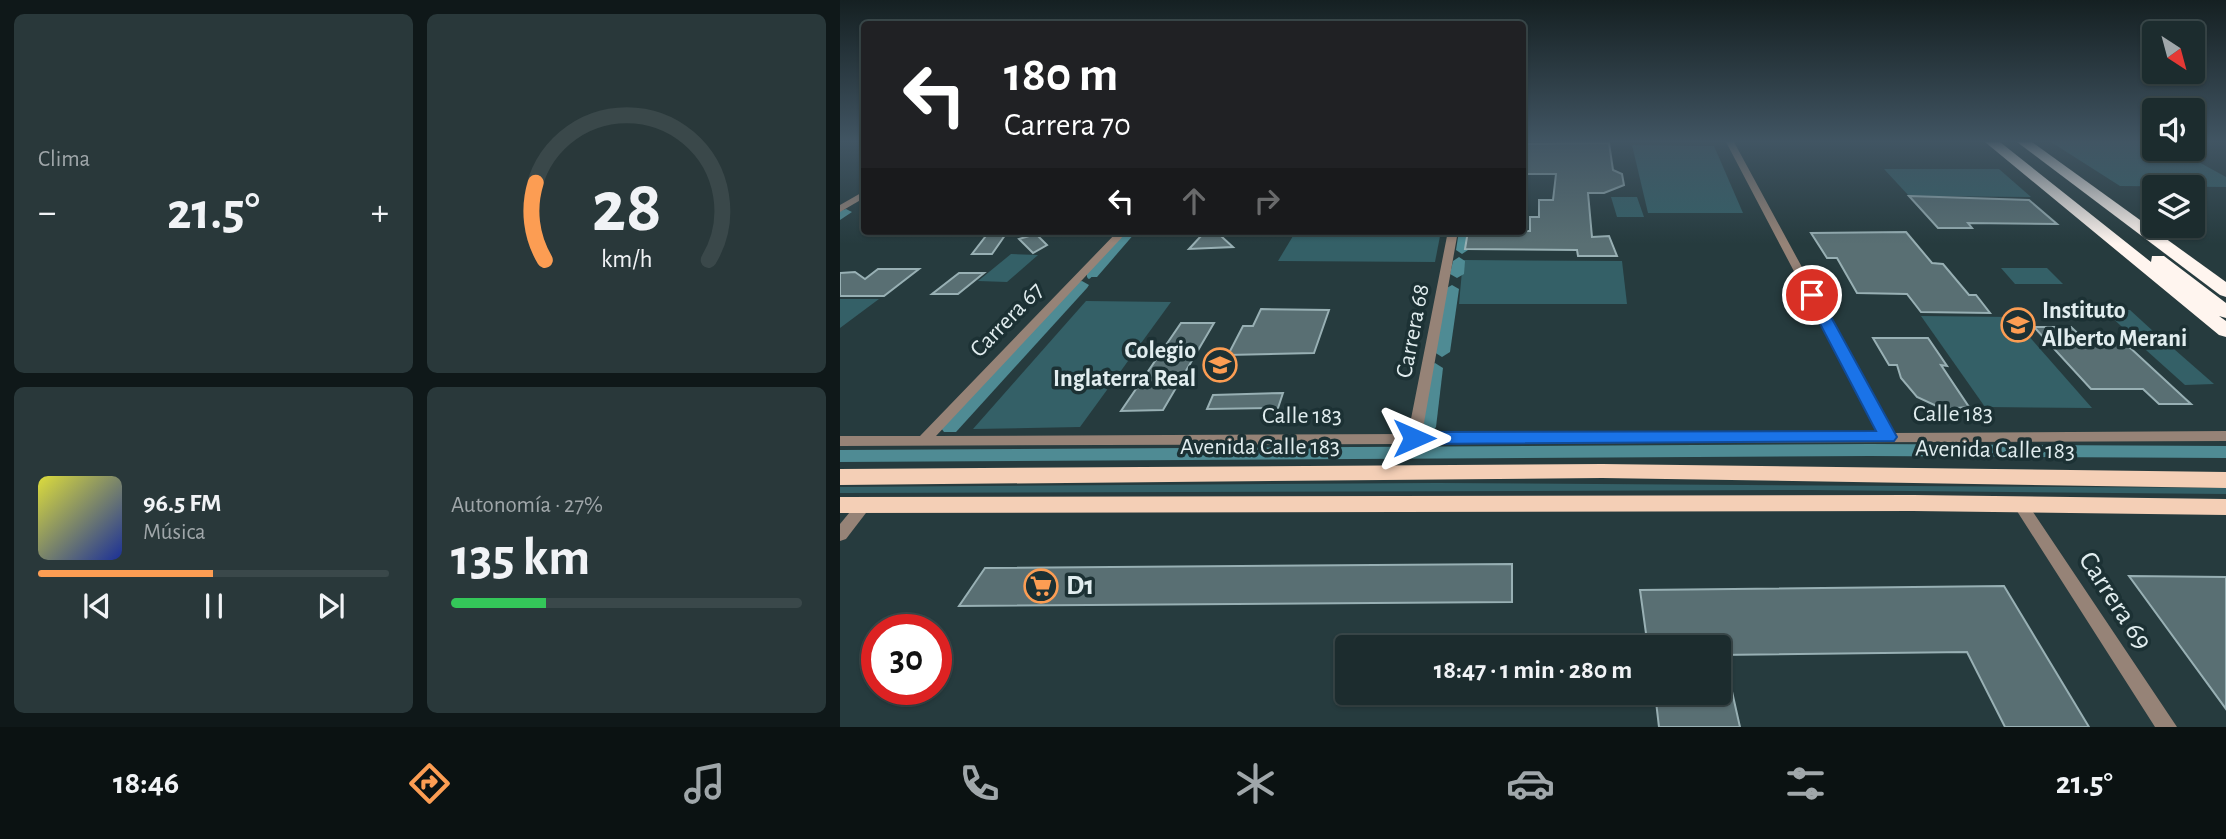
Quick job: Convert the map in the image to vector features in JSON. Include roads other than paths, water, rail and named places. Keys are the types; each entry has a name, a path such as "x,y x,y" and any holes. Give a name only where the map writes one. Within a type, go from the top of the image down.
{"highway":[{"path":"2033,176 2226,331"},
{"path":"2048,176 2226,312"},
{"path":"2069,176 2226,292"},
{"path":"2082,176 2226,280"}],"main road":[{"name":"Avenida Calle 183","path":"840,477 1602,471 2226,480"},
{"path":"840,505 2020,504 2226,507"}],"street":[{"path":"1748,176 1888,437"},
{"path":"840,209 861,197"},
{"name":"Carrera 67","path":"924,440 1119,235"},
{"name":"Carrera 68","path":"1414,438 1452,235"},
{"name":"Calle 183","path":"840,441 2226,436"},
{"name":"Carrera 69","path":"2020,504 2167,727"},
{"path":"840,535 864,505"}],"waterway":[{"path":"840,216 846,212"},
{"path":"1092,274 1127,235"},
{"path":"1462,250 1464,235"},
{"path":"1457,274 1459,261"},
{"path":"1089,277 1092,274"},
{"path":"950,428 1082,285"},
{"path":"1442,352 1452,289"},
{"path":"1427,427 1435,368"},
{"path":"840,456 1870,450 2226,452"}],"place":[{"name":"Instituto Alberto Merani","path":"2018,325"},
{"name":"Colegio Inglaterra Real","path":"1220,365"},
{"name":"D1","path":"1041,586"}]}
